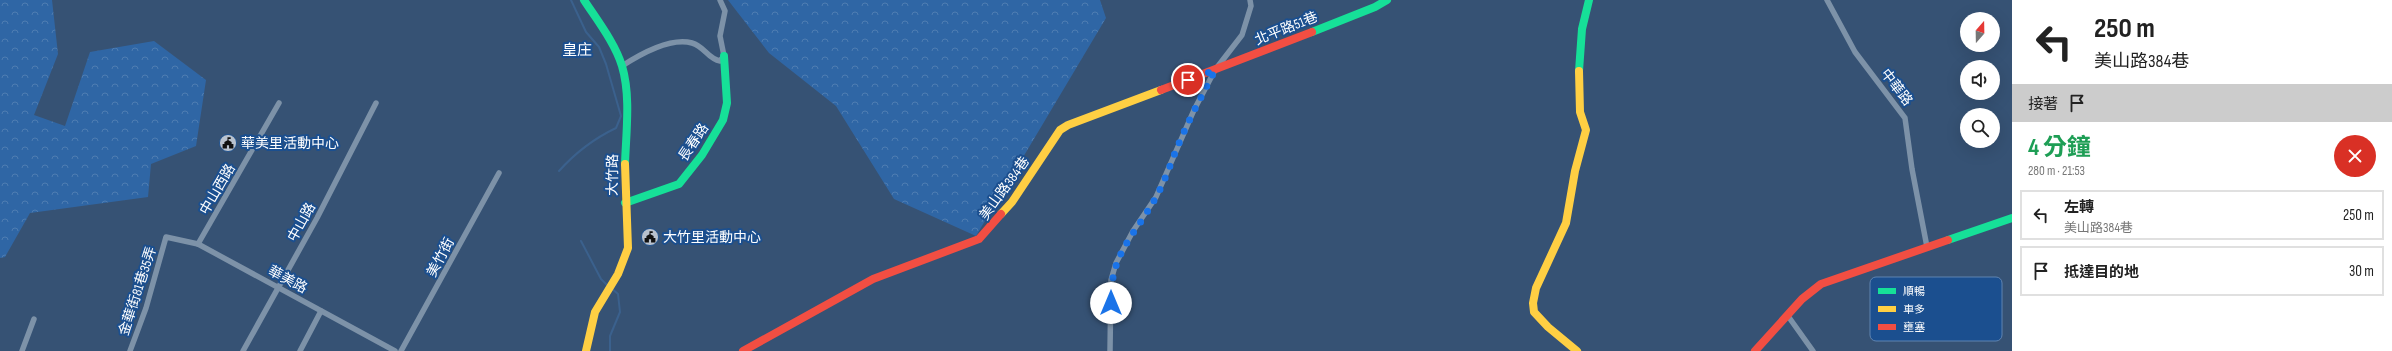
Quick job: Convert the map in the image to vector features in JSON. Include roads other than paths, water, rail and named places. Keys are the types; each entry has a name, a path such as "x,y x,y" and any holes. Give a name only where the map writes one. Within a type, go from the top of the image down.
{"street":[{"name":"大竹路","path":"584,0 606,34 622,66 626,98 625,203 628,248 613,282 595,312 586,351"},
{"name":"長春路","path":"625,203 679,184 702,155 723,120 727,103 724,56 720,36 725,11 720,0"},
{"name":"北平路51巷","path":"1110,351 1111,280 1116,263 1133,231 1156,197 1194,110 1215,70 1242,35 1251,6 1250,0"},
{"name":"北平路51巷","path":"1215,70 1375,7 1387,0"},
{"path":"1577,351 1548,327 1534,312 1533,303 1536,288 1566,223 1575,171 1586,130 1580,112 1578,72 1582,29 1589,0"},
{"name":"中華路","path":"1827,0 1856,52 1905,118 1912,169 1928,247"},
{"path":"622,66 645,50 680,42 692,43 703,50 712,60 720,61 724,56"},
{"name":"美山路384巷","path":"743,351 873,279 979,239 1012,202 1060,130 1068,124 1215,70"},
{"name":"中山西路","path":"198,244 279,103"},
{"name":"中山路","path":"243,351 317,218 376,103"},
{"name":"美竹街","path":"401,351 499,173"},
{"path":"1755,351 1812,290 1821,284 2012,218"},
{"name":"華美路","path":"166,237 198,244 395,351"},
{"name":"金華街81巷35弄","path":"130,351 146,308 166,237"},
{"path":"300,351 321,311"},
{"path":"1788,316 1813,351"},
{"path":"22,351 34,319"}],"waterway":[{"path":"559,171 585,146 616,128 621,116 606,64 599,47 586,32 571,0"},
{"path":"581,241 601,279 608,286"},
{"path":"610,351 610,336 620,312 618,294 611,288"}],"place":[{"name":"華美里活動中心","path":"228,143"},
{"name":"大竹里活動中心","path":"650,237"}],"district":[{"name":"皇庄","path":"577,50"}]}
